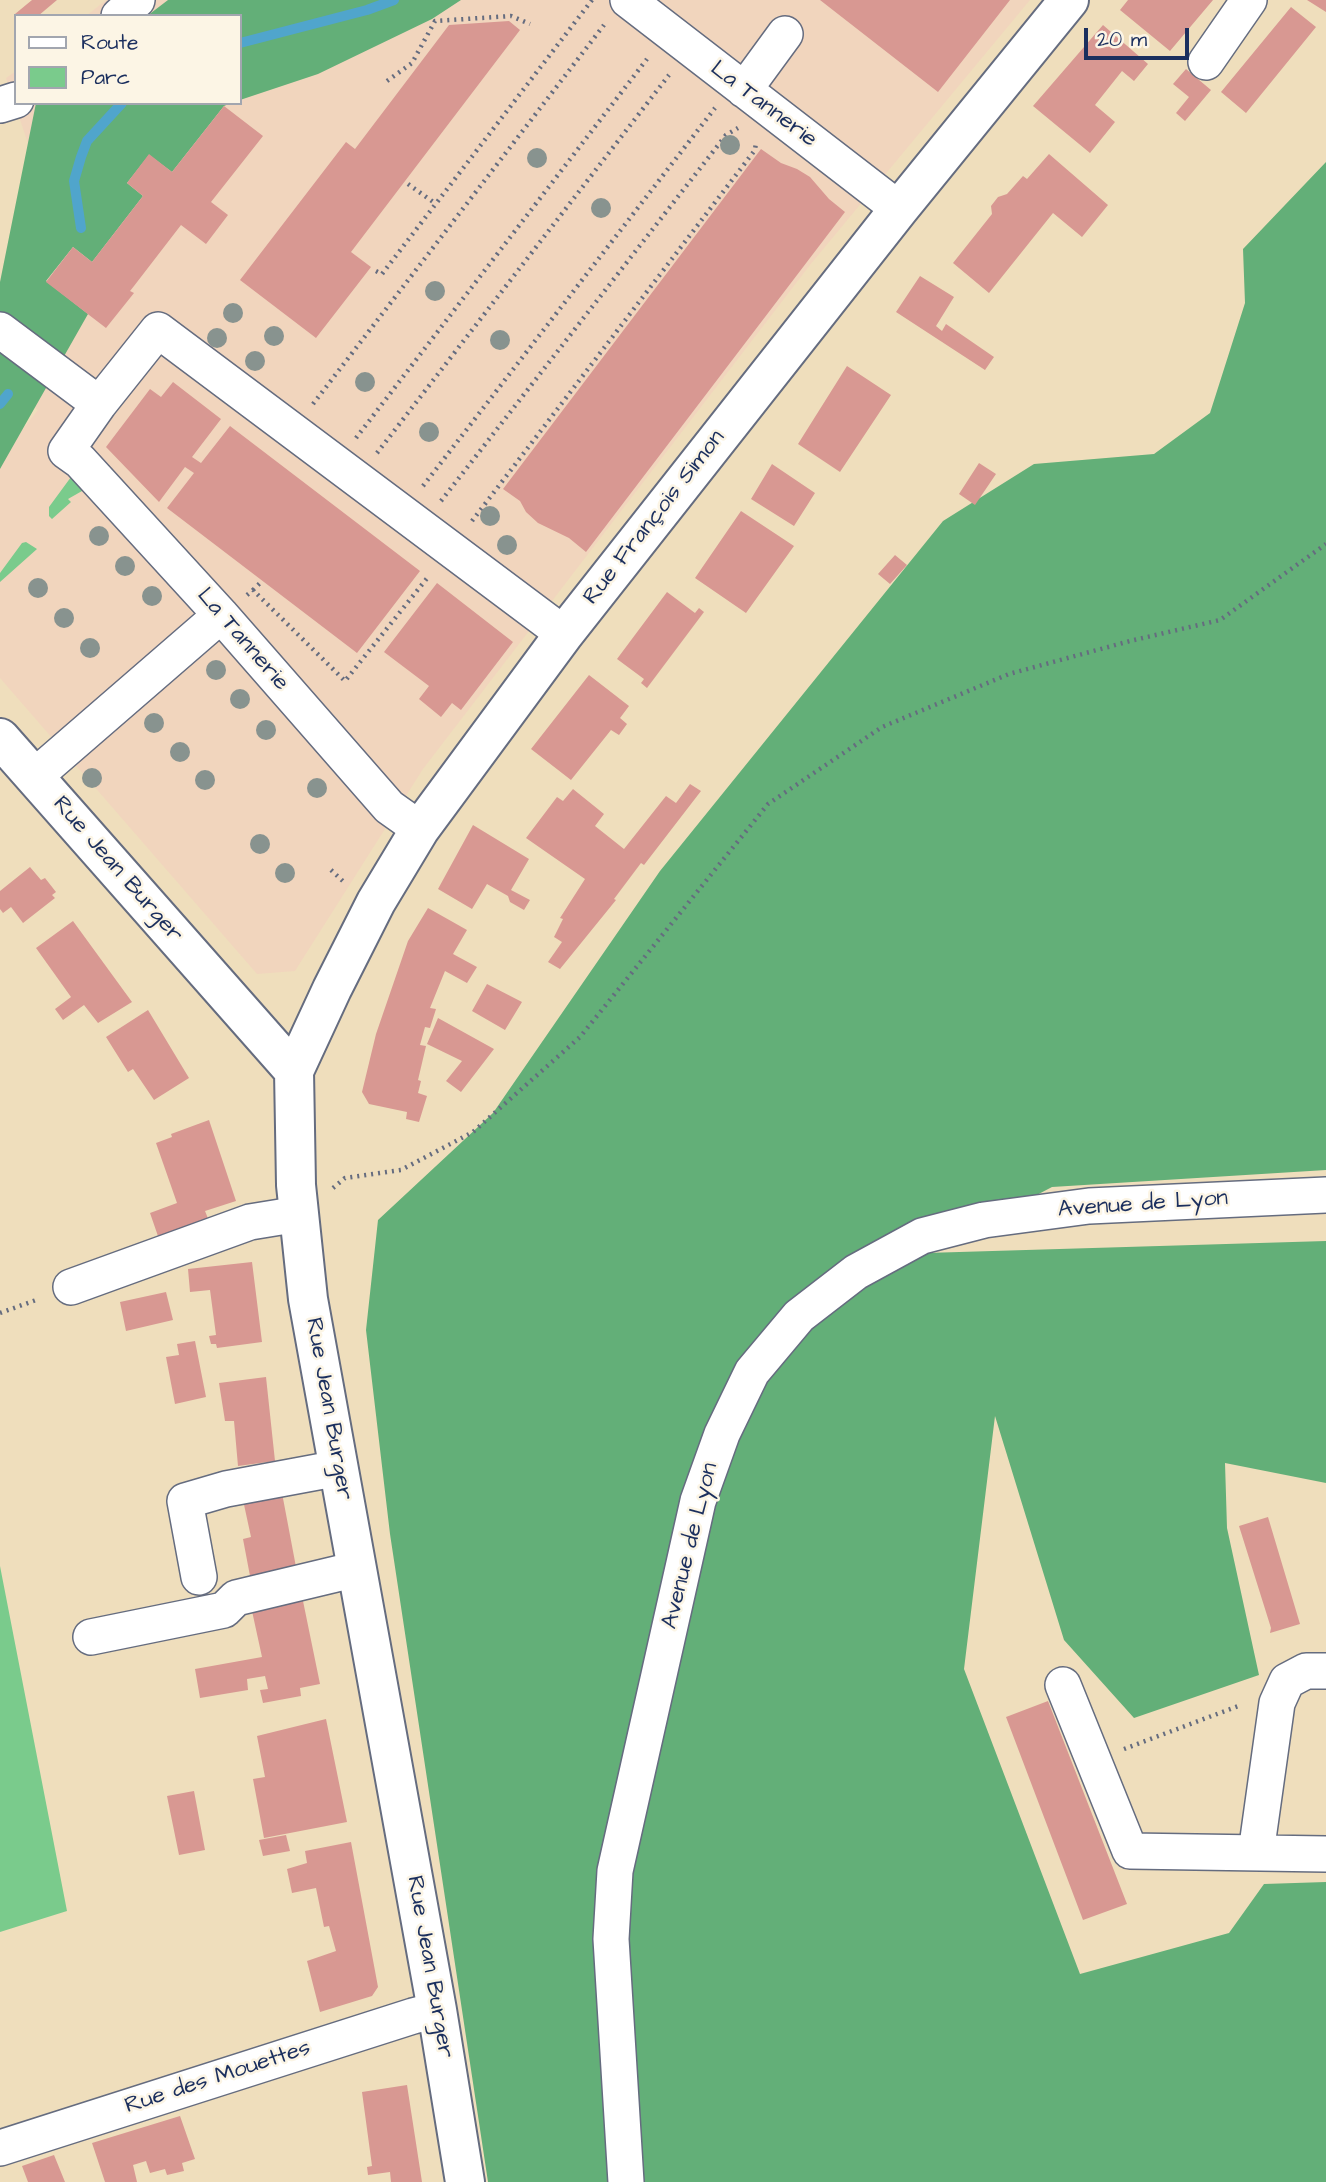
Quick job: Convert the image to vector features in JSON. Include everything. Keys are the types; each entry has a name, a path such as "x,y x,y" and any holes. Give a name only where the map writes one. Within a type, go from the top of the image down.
{"main road":[{"name":"Rue François Simon","path":"294,1071 370,915 420,829 564,634 899,209 1069,0"},
{"name":"Rue Jean Burger","path":"0,738 294,1071 296,1185 308,1299 437,2010 465,2182"}],"street":[{"path":"121,14 137,0"},
{"path":"1206,62 1249,0"},
{"name":"La Tannerie","path":"618,10 736,106 899,209"},
{"path":"736,106 785,34"},
{"path":"7,336 99,404 158,330 564,634"},
{"name":"La Tannerie","path":"99,404 66,450 80,461 221,615 389,807 420,829"},
{"path":"34,777 221,615"},
{"name":"Avenue de Lyon","path":"626,2182 611,1939 615,1871 698,1501 722,1434 752,1372 799,1316 856,1272 922,1236 984,1220 1089,1206 1326,1195"},
{"path":"71,1287 250,1222 299,1214"},
{"path":"199,1577 185,1500 226,1489 339,1468"},
{"path":"91,1637 224,1610 236,1598 357,1569"},
{"path":"1256,1853 1277,1703 1287,1681 1306,1671 1326,1671"},
{"path":"1063,1685 1130,1851 1326,1854"},
{"name":"Rue des Mouettes","path":"0,2148 437,2010"}],"path":[{"path":"376,271 382,274 592,0"},
{"path":"294,430 618,10"},
{"path":"387,81 412,63 435,22 512,16 530,24"},
{"path":"348,471 652,53"},
{"path":"348,471 673,70"},
{"path":"412,520 726,135 736,106"},
{"path":"412,520 736,106"},
{"path":"471,522 755,150 757,136"},
{"path":"408,184 436,204"},
{"path":"299,1214 345,1178 401,1170 473,1132 580,1037 768,804 882,727 1009,674 1129,641 1220,620 1326,544"},
{"path":"253,590 345,681 430,575"},
{"path":"221,615 262,581"},
{"path":"0,1313 71,1287"},
{"path":"1094,1761 1254,1700 1277,1703"}],"shaded area":[{"path":"106,0 1030,0 810,265 423,769 295,971 257,974 0,678 0,458 38,410 0,381 50,209 15,105 242,105 242,14 88,14"},
{"path":"14,72 14,102 6,78"}],"green space":[{"path":"168,0 461,0 432,19 318,74 242,99 242,14 150,14"},
{"path":"36,105 226,105 172,172 149,155 127,183 143,196 92,262 73,247 46,281 88,314 0,469 0,282"},
{"path":"1326,162 1326,1170 1052,1187 926,1253 1326,1241 1326,1483 1225,1463 1227,1528 1259,1675 1134,1718 1064,1640 995,1416 964,1669 1080,1974 1229,1933 1264,1884 1326,1882 1326,2182 488,2182 390,1534 366,1330 378,1220 493,1113 660,871 943,521 1034,464 1154,454 1210,413 1245,303 1243,249"},
{"path":"71,477 89,487 68,499 71,502 52,519 49,516 49,507"},
{"path":"26,542 37,549 0,582 0,573 22,543"},
{"path":"0,1566 67,1911 0,1932"}],"building":[{"path":"32,0 57,0 40,14 15,14"},
{"path":"820,0 1010,0 938,92"},
{"path":"1128,0 1213,0 1170,51 1120,10"},
{"path":"1307,0 1326,0 1326,12"},
{"path":"1291,7 1316,27 1246,113 1221,92"},
{"path":"509,21 520,30 351,252 371,267 316,338 240,280 346,142 355,149 449,25"},
{"path":"1103,25 1148,64 1134,81 1122,71 1095,105 1115,122 1090,153 1033,106"},
{"path":"1186,69 1211,90 1185,121 1176,113 1189,97 1173,84"},
{"path":"224,106 263,136 211,202 228,215 206,244 181,225 130,291 134,293 106,328 46,282 73,247 92,262 143,196 127,183 149,154 172,172"},
{"path":"761,149 781,163 810,177 829,199 845,212 586,552 569,538 538,523 526,512 520,501 503,489"},
{"path":"1049,154 1108,205 1082,237 1053,213 989,293 953,263 992,214 991,206 998,197 1007,194 1023,176 1027,179"},
{"path":"920,276 954,297 936,326 942,331 946,324 994,357 985,370 896,312"},
{"path":"847,366 891,395 840,472 798,444"},
{"path":"173,382 221,419 192,457 201,463 230,426 420,571 357,653 167,508 194,473 185,467 159,502 106,447 150,389 161,397"},
{"path":"979,463 996,474 975,505 959,494"},
{"path":"772,464 815,493 794,526 751,499"},
{"path":"741,511 794,546 746,613 695,578"},
{"path":"895,555 907,565 890,584 878,574"},
{"path":"437,583 513,642 461,710 452,703 441,717 419,699 429,686 384,652"},
{"path":"667,592 695,613 699,608 704,612 647,688 641,683 644,679 617,659"},
{"path":"589,675 629,706 620,718 627,724 619,735 611,730 571,780 531,749"},
{"path":"690,784 701,791 644,865 641,863 614,899 616,900 560,969 548,962 562,942 554,937 563,919 560,918 585,879 526,838 557,797 563,801 573,789 604,814 595,826 624,849 666,796 676,803"},
{"path":"473,825 529,859 511,890 530,900 524,910 510,902 508,896 487,884 472,909 438,889"},
{"path":"30,867 41,880 45,878 56,892 52,895 55,898 23,923 11,907 3,913 0,909 0,891"},
{"path":"428,908 467,930 453,954 477,967 467,983 445,971 430,1008 436,1009 430,1028 425,1027 420,1045 426,1046 418,1080 421,1081 418,1093 427,1096 419,1122 406,1119 407,1112 369,1104 362,1092 376,1034 408,941"},
{"path":"73,921 132,1002 98,1023 84,1005 63,1020 55,1009 71,997 36,948"},
{"path":"487,984 522,1002 505,1030 472,1011"},
{"path":"148,1010 189,1078 154,1100 133,1069 128,1072 106,1037"},
{"path":"438,1018 494,1049 461,1092 446,1081 462,1061 427,1044"},
{"path":"209,1120 236,1201 205,1211 209,1221 159,1239 150,1213 177,1203 156,1143 172,1137 171,1134"},
{"path":"252,1262 262,1342 217,1348 216,1344 211,1344 209,1336 216,1335 210,1290 190,1292 188,1269"},
{"path":"166,1292 173,1320 126,1331 120,1302"},
{"path":"195,1341 206,1397 175,1404 166,1357 179,1355 177,1344"},
{"path":"266,1377 275,1461 238,1466 234,1421 225,1421 219,1383"},
{"path":"282,1493 296,1567 250,1576 243,1539 251,1537 243,1500"},
{"path":"1268,1517 1300,1624 1270,1633 1271,1628 1239,1526"},
{"path":"303,1601 320,1684 300,1688 301,1696 263,1703 260,1690 268,1689 265,1676 247,1679 248,1690 200,1698 195,1669 262,1657 252,1611"},
{"path":"1048,1701 1127,1904 1083,1920 1006,1717"},
{"path":"326,1719 347,1822 264,1838 253,1779 265,1777 257,1736"},
{"path":"194,1791 205,1850 179,1855 167,1796"},
{"path":"286,1835 290,1851 263,1856 259,1840"},
{"path":"351,1842 378,1987 372,1996 320,2012 307,1961 336,1951 329,1926 324,1927 316,1888 292,1893 287,1869 307,1863 305,1851"},
{"path":"407,2085 422,2182 391,2182 390,2172 368,2175 367,2167 372,2166 362,2092"},
{"path":"180,2116 195,2159 182,2163 184,2171 167,2175 165,2169 150,2173 146,2161 133,2165 137,2182 105,2182 92,2143"},
{"path":"54,2155 65,2182 28,2182 22,2166"}],"waterway":[{"path":"242,42 367,10 394,0"},
{"path":"81,228 74,181 81,157 87,141 120,105"},
{"path":"0,404 8,394"}]}
